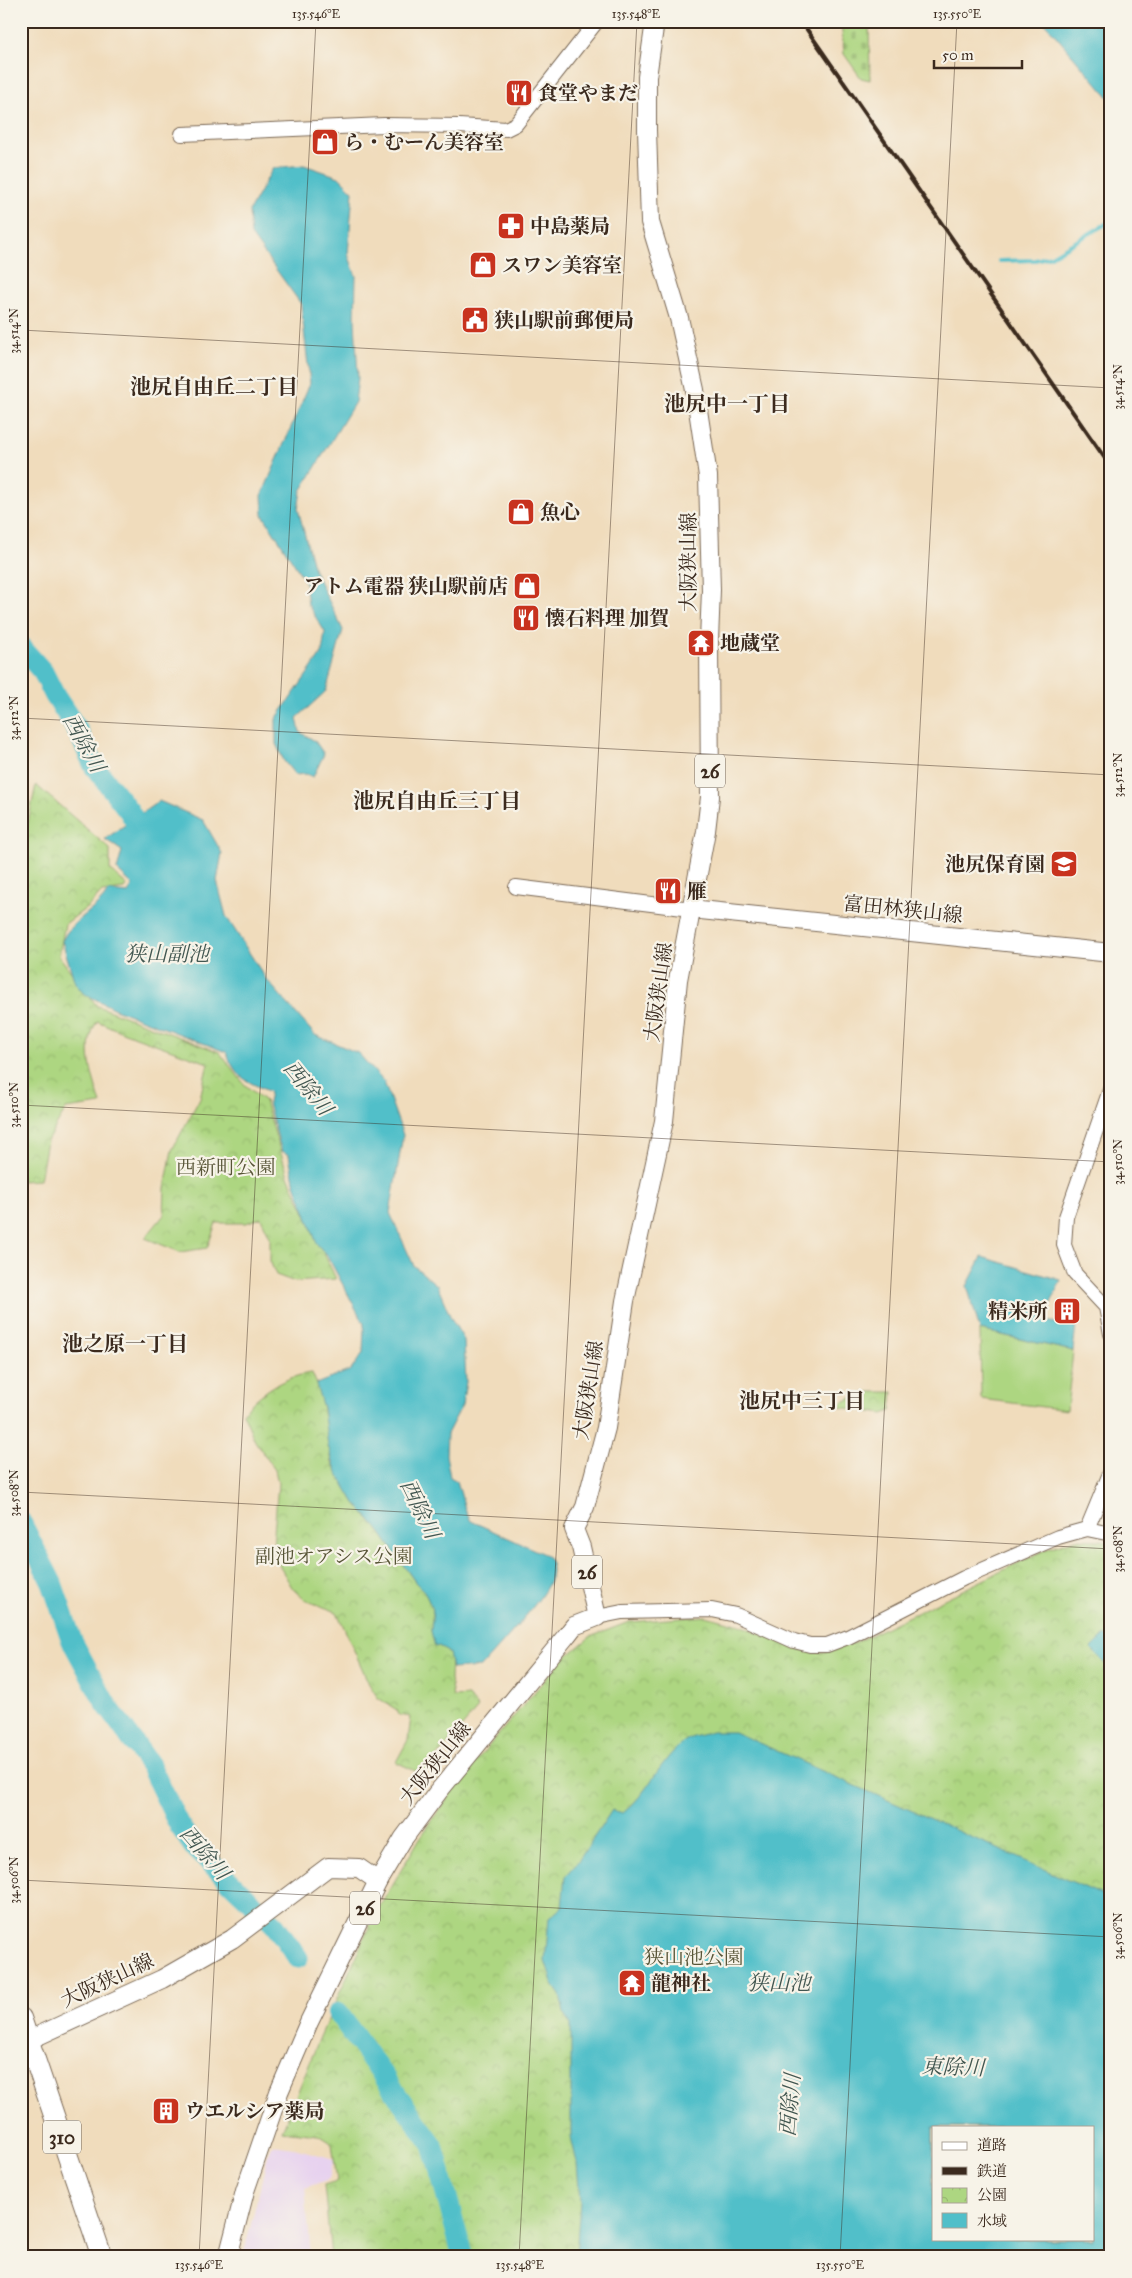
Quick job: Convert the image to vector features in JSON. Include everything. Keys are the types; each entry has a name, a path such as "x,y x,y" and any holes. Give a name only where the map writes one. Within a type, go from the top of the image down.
{"highway":[{"name":"310","path":"21,2018 25,2042 102,2257"}],"main road":[{"name":"大阪狭山線","path":"228,2257 245,2191 279,2092 309,2022 378,1881 403,1839 438,1792 574,1626 596,1617 581,1547 574,1529 581,1515 606,1428 625,1301 664,1121 678,980 706,830 710,797 711,590 708,476 695,390 679,318 650,222 647,130 648,77 655,21"},
{"name":"富田林狭山線","path":"691,909 1111,953"},
{"name":"大阪狭山線","path":"25,2042 162,1979 232,1939 328,1867 358,1868 378,1881"}],"street":[{"path":"182,134 384,125 506,129 516,124 597,21"},
{"path":"516,887 691,909"},
{"path":"1111,1087 1066,1217 1064,1229 1064,1245 1068,1261 1075,1274 1106,1307 1111,1334"},
{"path":"1087,1529 1111,1471"},
{"path":"596,1617 622,1612 712,1610 736,1615 794,1641 810,1645 826,1645 848,1637 972,1574 1058,1536 1087,1529 1111,1534"}],"shaded area":[{"path":"273,2145 294,2148 334,2159 329,2179 305,2188 311,2257 243,2257 269,2151"}],"green space":[{"path":"841,21 869,21 870,80 861,78 844,54"},
{"name":"西新町公園","path":"36,785 110,849 110,870 127,885 124,889 102,892 89,906 65,924 59,956 97,1006 219,1052 245,1085 265,1101 288,1176 336,1279 295,1282 276,1275 270,1261 270,1237 261,1218 246,1223 216,1223 207,1248 180,1252 145,1238 164,1215 165,1188 172,1150 200,1098 208,1063 97,1021 92,1031 89,1052 92,1073 101,1104 66,1109 47,1141 40,1180 21,1181 21,923 27,827"},
{"path":"980,1330 1073,1351 1067,1410 981,1399"},
{"name":"副池オアシス公園","path":"312,1373 320,1392 332,1462 355,1503 378,1529 416,1583 424,1590 433,1610 431,1631 439,1646 449,1653 451,1659 450,1679 453,1697 468,1696 478,1708 422,1774 396,1762 408,1740 411,1717 399,1715 397,1710 378,1698 369,1684 337,1612 305,1600 293,1589 280,1567 273,1546 278,1483 275,1470 255,1441 243,1413 257,1398 274,1386 283,1381"},
{"path":"864,1392 893,1392 891,1411 883,1414 840,1407 841,1403"},
{"name":"狭山池公園","path":"1076,1539 1102,1540 1111,1544 1111,2257 331,2257 324,2185 337,2181 332,2144 318,2135 282,2131 320,2037 373,1918 420,1838 460,1780 560,1662 590,1637 629,1622 706,1616 740,1625 794,1648 822,1653 856,1642 1049,1548"}],"water":[{"path":"1043,21 1111,21 1111,100"},
{"path":"304,165 339,177 353,191 348,254 356,276 355,320 358,378 355,402 301,491 298,509 314,570 343,630 326,691 297,718 300,732 315,741 324,754 313,777 306,774 295,775 284,761 276,744 276,719 322,653 325,632 308,605 305,581 263,515 262,495 310,383 301,304 251,235 249,211 273,168"},
{"name":"狭山副池","path":"159,801 203,820 222,853 217,881 226,916 266,979 315,1035 358,1053 384,1082 403,1135 390,1213 414,1266 437,1285 451,1318 464,1340 466,1382 462,1405 447,1434 446,1455 450,1477 457,1481 466,1512 471,1521 546,1555 552,1566 551,1577 540,1597 481,1667 452,1669 449,1653 439,1646 435,1647 431,1631 433,1610 424,1591 416,1583 378,1529 355,1503 337,1473 328,1446 323,1408 316,1384 351,1370 363,1353 364,1324 328,1257 317,1244 294,1181 289,1155 282,1151 279,1142 268,1103 270,1092 243,1078 234,1068 226,1052 115,1009 83,993 75,983 62,941 66,933 104,898 108,891 128,893 133,885 117,870 122,851 105,839"},
{"path":"982,1257 1061,1280 1043,1321 1076,1325 1073,1351 980,1330 967,1286"},
{"path":"1105,1635 1111,1641 1111,1669 1091,1649"},
{"name":"狭山池","path":"712,1732 734,1732 1111,1899 1111,2257 576,2257 580,2201 577,2163 571,2137 571,2025 564,2013 560,1995 553,1985 545,1961 549,1918 562,1907 565,1876 579,1860 612,1810 623,1813 640,1796 676,1748 688,1739"}],"waterway":[{"path":"999,261 1035,260 1051,256 1111,221"},
{"name":"西除川","path":"21,647 43,672 55,696 78,731 94,766 129,811 148,843"},
{"name":"西除川","path":"21,1522 52,1583 72,1641 106,1704 150,1765 179,1825 194,1847 275,1925 298,1958"},
{"name":"西除川","path":"338,2013 433,2145 463,2257"}],"railway":[{"path":"801,21 1111,467"}],"place":[{"name":"食堂やまだ","path":"519,93"},
{"name":"ら・むーん美容室","path":"325,142"},
{"name":"中島薬局","path":"511,226"},
{"name":"スワン美容室","path":"483,265"},
{"name":"狭山駅前郵便局","path":"475,320"},
{"name":"魚心","path":"521,512"},
{"name":"アトム電器 狭山駅前店","path":"527,586"},
{"name":"懐石料理 加賀","path":"526,618"},
{"name":"地蔵堂","path":"701,643"},
{"name":"池尻保育園","path":"1064,864"},
{"name":"雁","path":"668,891"},
{"name":"精米所","path":"1067,1311"},
{"name":"龍神社","path":"632,1983"},
{"name":"ウエルシア薬局","path":"166,2111"}],"district":[{"name":"池尻自由丘二丁目","path":"214,387"},
{"name":"池尻中一丁目","path":"727,404"},
{"name":"池尻自由丘三丁目","path":"437,801"},
{"name":"池之原一丁目","path":"125,1344"},
{"name":"池尻中三丁目","path":"802,1401"}],"water label":[{"name":"東除川","path":"953,2067"}]}
